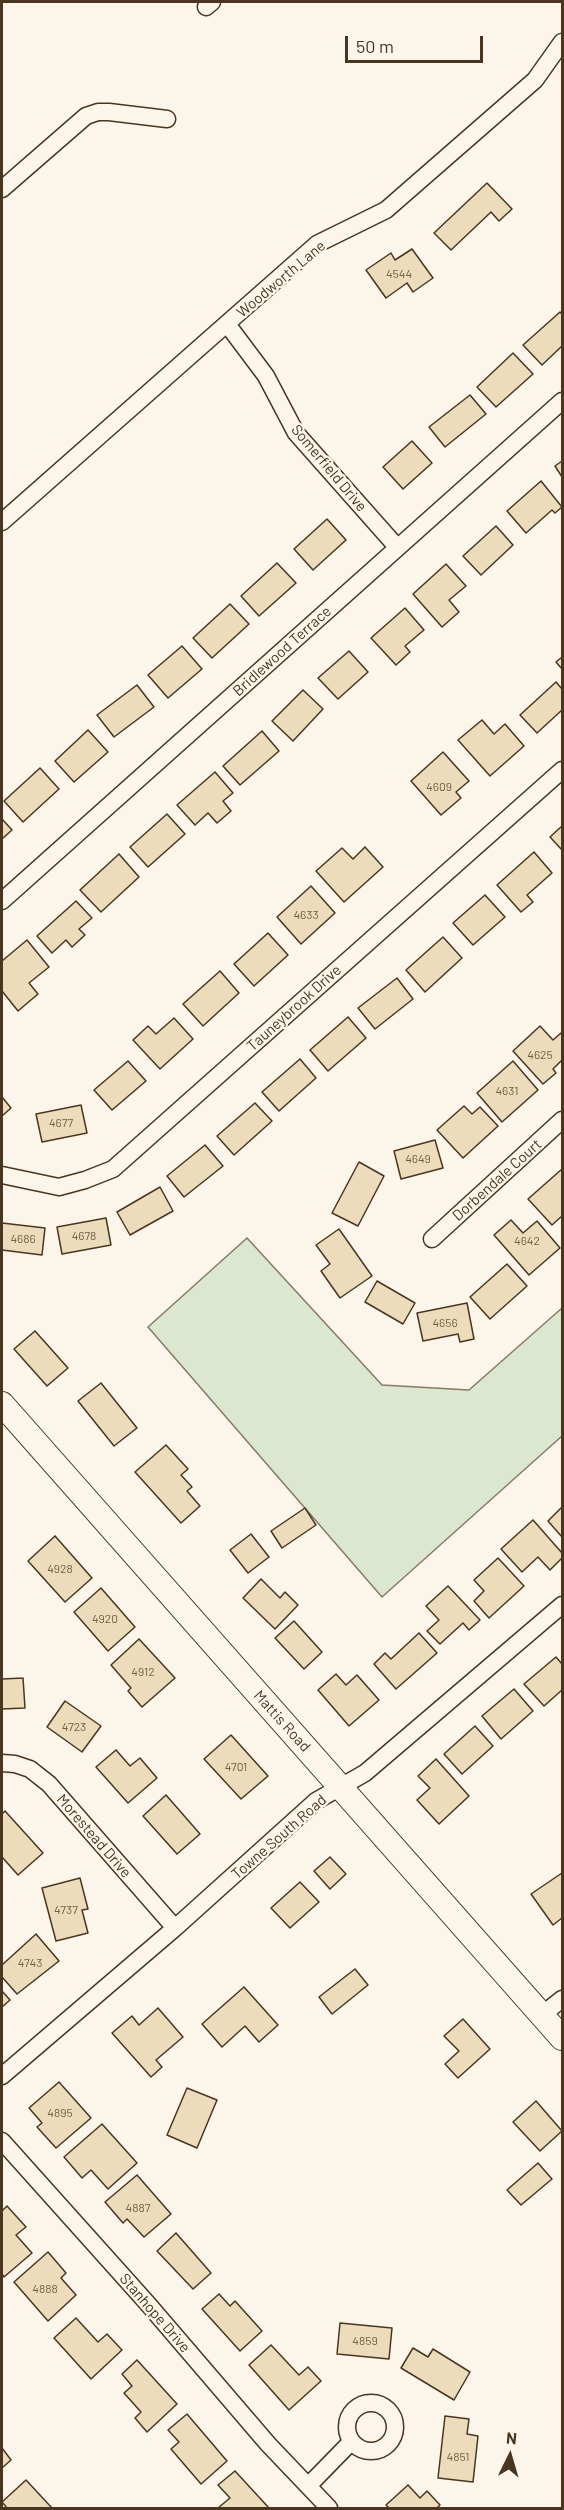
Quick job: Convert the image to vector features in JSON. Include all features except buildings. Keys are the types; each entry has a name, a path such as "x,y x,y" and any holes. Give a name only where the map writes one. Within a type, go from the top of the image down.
{"main road":[{"name":"Mattis Road","path":"2,1404 562,2038"}],"street":[{"name":"Woodworth Lane","path":"2,522 316,244 386,210 535,80 562,42"},
{"path":"2,189 86,116 98,112 109,112 167,119"},
{"name":"Somerfield Drive","path":"227,324 266,376 296,433 398,547"},
{"name":"Bridlewood Terrace","path":"2,901 562,401"},
{"name":"Tauneybrook Drive","path":"2,1175 58,1187 86,1180 112,1168 562,770"},
{"name":"Dorbendale Court","path":"432,1239 562,1120"},
{"name":"Towne South Road","path":"2,2076 175,1928 316,1801 365,1773 562,1605"},
{"name":"Morestead Drive","path":"2,1763 30,1769 49,1784 175,1928"},
{"path":"542,2015 562,1999"},
{"name":"Stanhope Drive","path":"2,2141 148,2304 268,2444 329,2508"},
{"path":"309,2485 351,2442"}],"green space":[{"path":"247,1238 382,1385 469,1390 562,1308 562,1436 382,1597 148,1327"}]}
